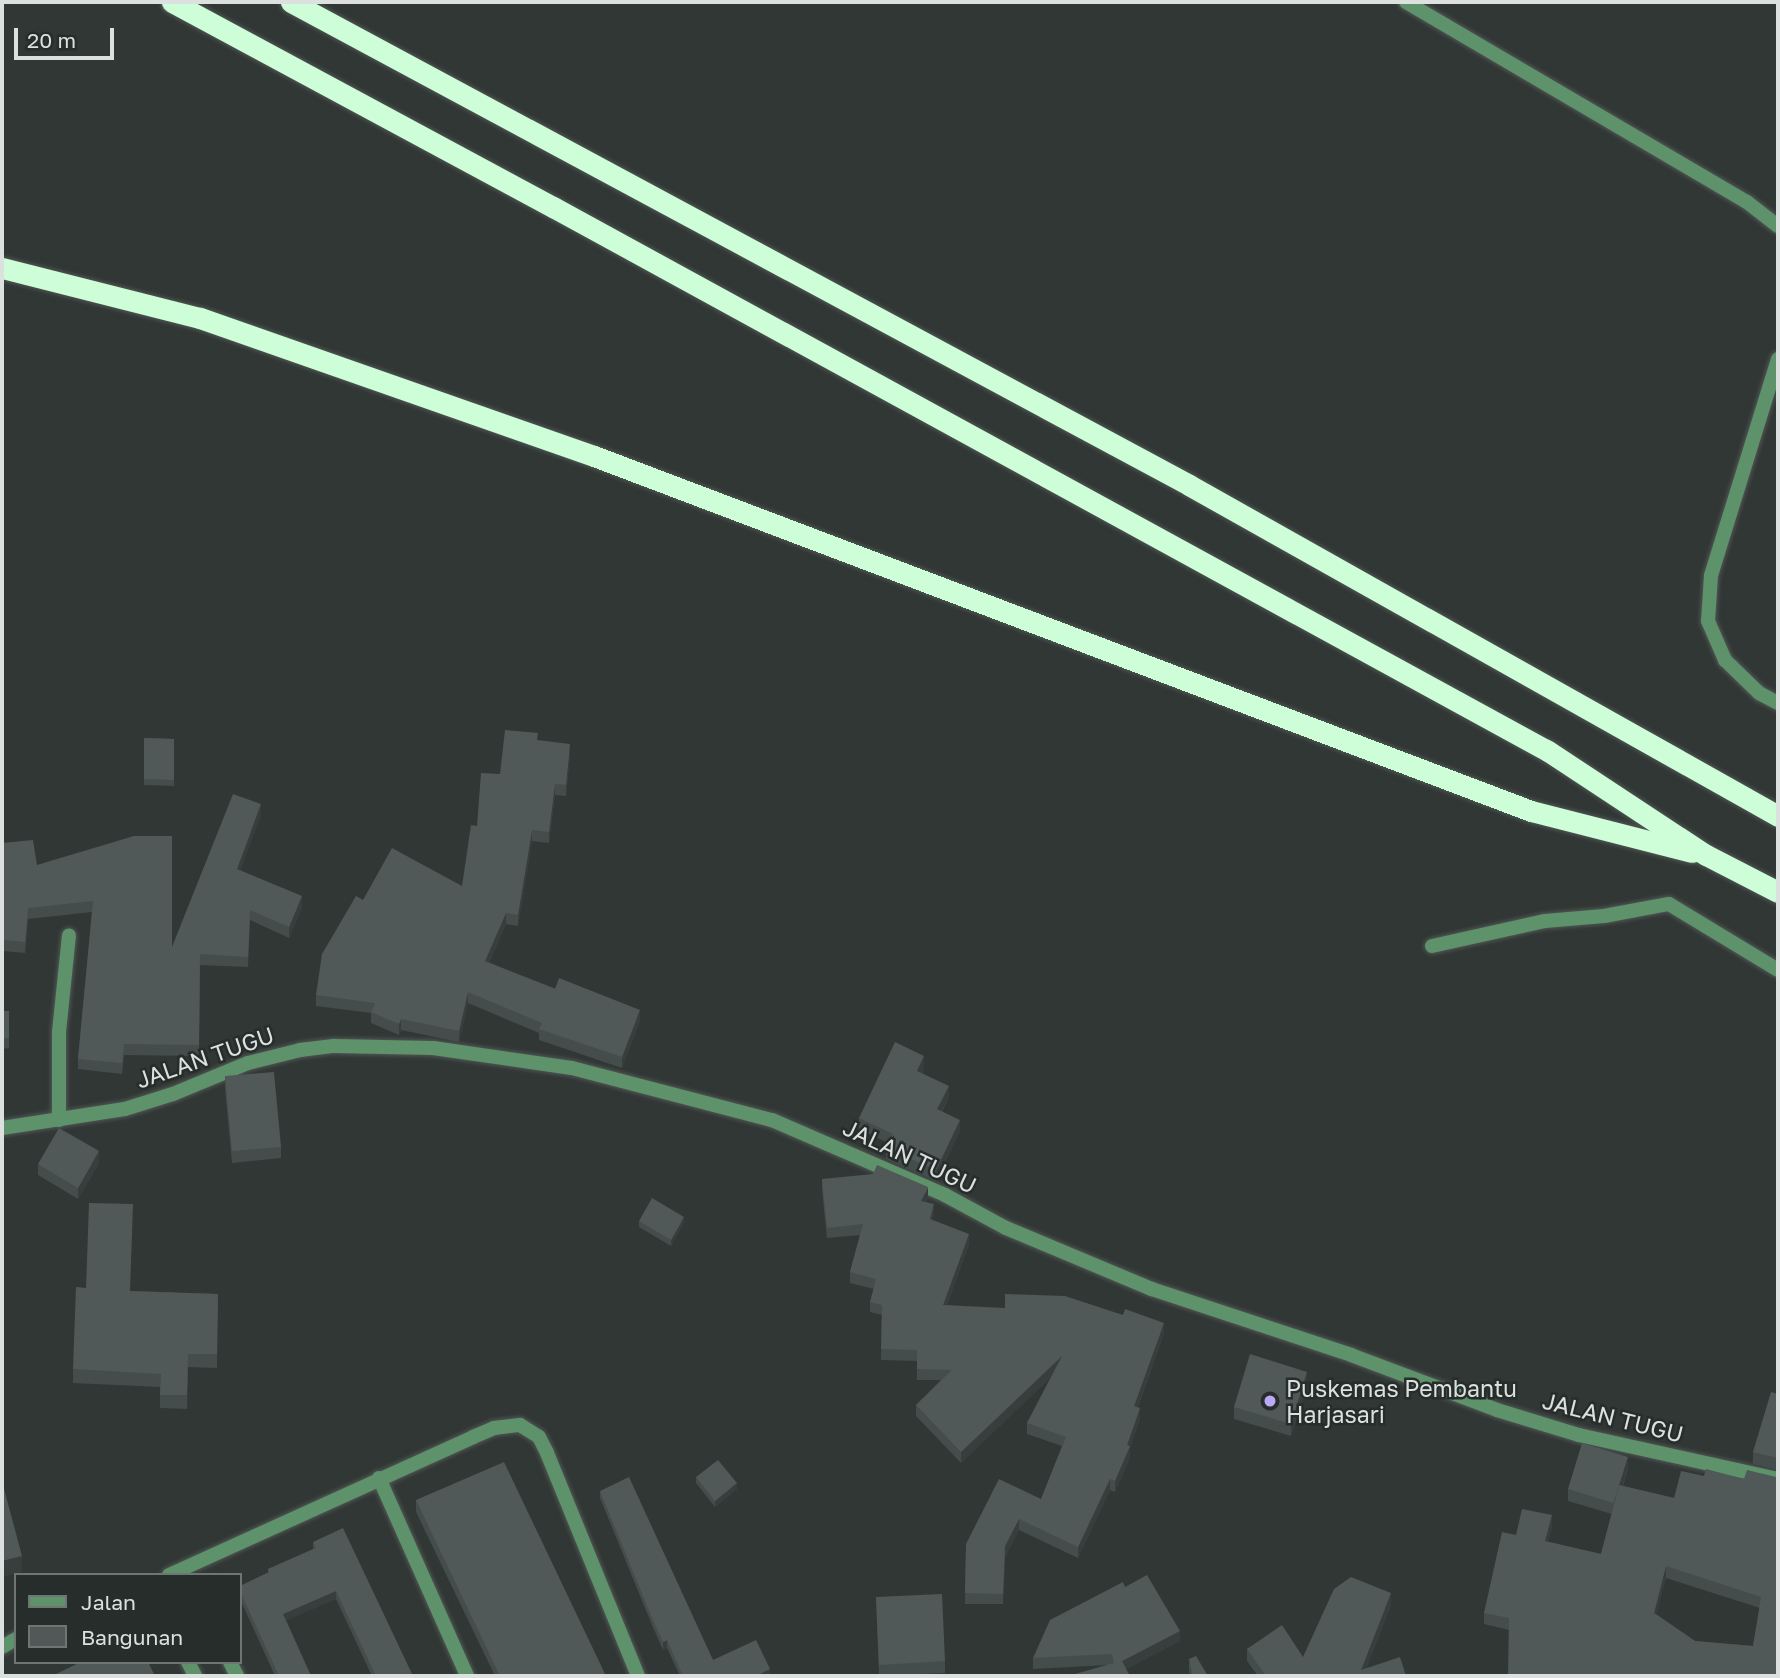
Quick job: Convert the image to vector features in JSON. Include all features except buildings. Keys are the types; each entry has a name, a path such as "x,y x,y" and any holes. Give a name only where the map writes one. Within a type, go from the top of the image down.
{"highway":[{"path":"172,2 554,206 1536,744 1706,855 1778,892"},
{"path":"291,2 1189,485 1778,816"},
{"path":"6,268 200,318 594,456 1531,811 1706,855"}],"street":[{"path":"1405,2 1747,202 1778,226"},
{"path":"1778,359 1711,576 1708,621 1725,660 1759,693 1778,703"},
{"path":"1432,946 1545,921 1604,916 1669,904 1778,970"},
{"path":"60,1120 60,1032 69,936"},
{"name":"JALAN TUGU","path":"2,1128 125,1109 284,1054 334,1046 433,1048 572,1068 772,1120 945,1195 1006,1228 1152,1289 1351,1355 1497,1410 1579,1435 1778,1479"},
{"path":"179,1573 379,1478 494,1428 510,1424 529,1429 539,1437 638,1676"},
{"path":"379,1478 467,1676"}],"place":[{"name":"Puskemas Pembantu Harjasari","path":"1270,1401"}]}
